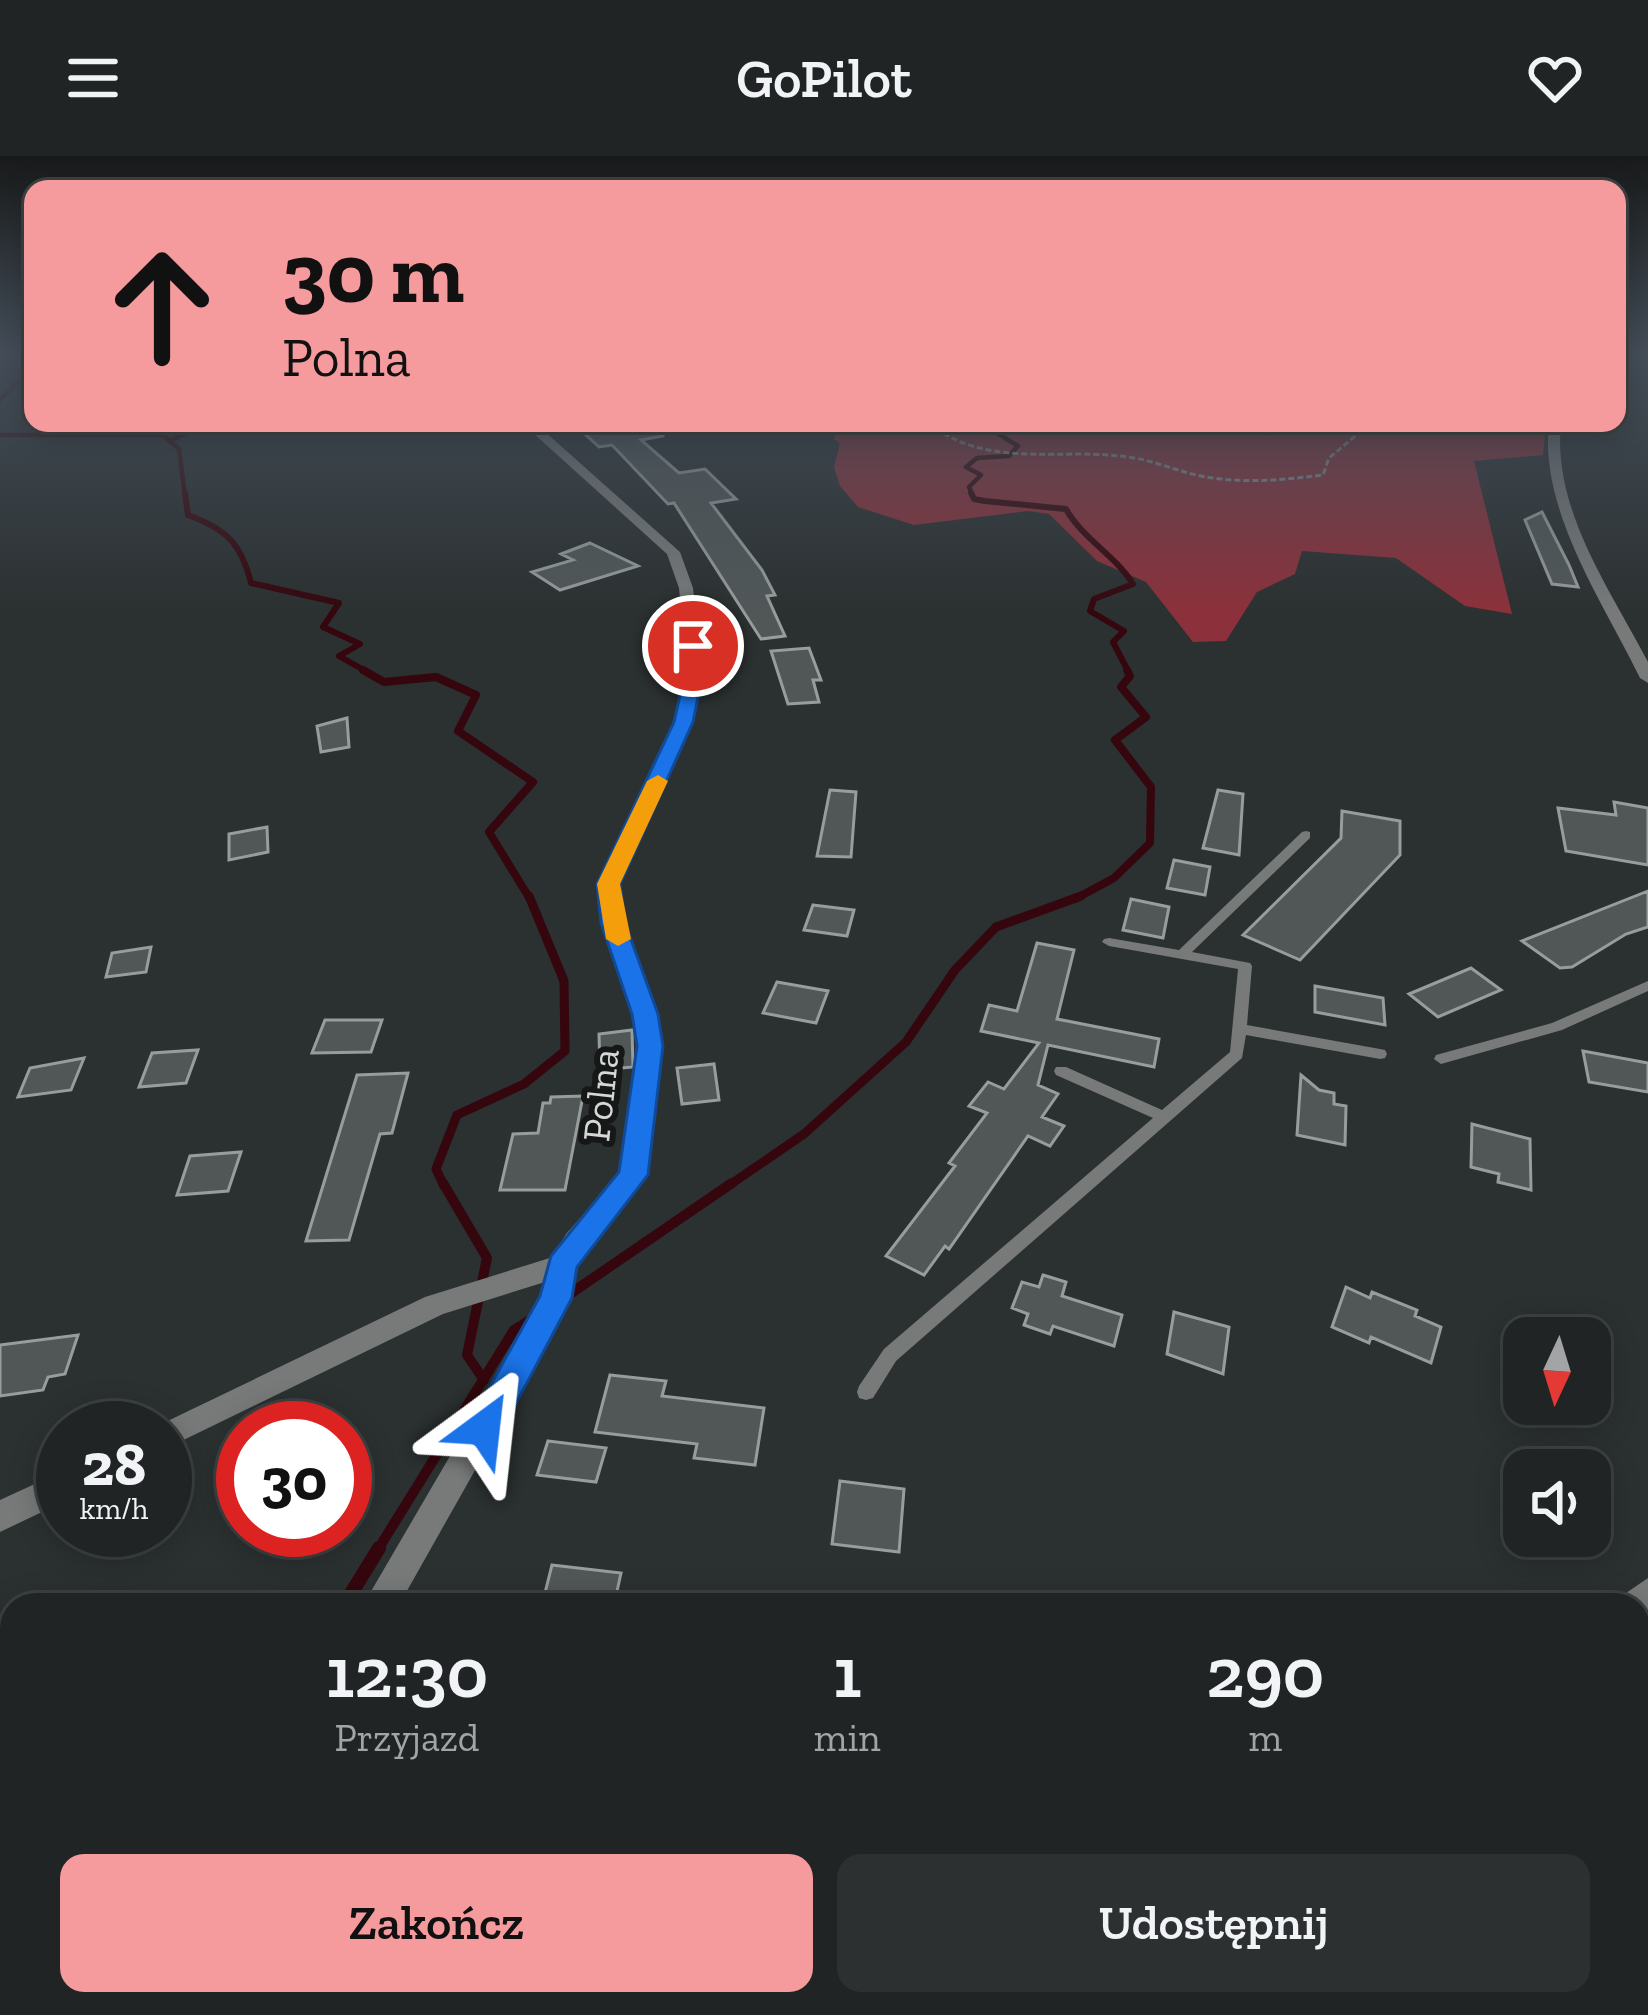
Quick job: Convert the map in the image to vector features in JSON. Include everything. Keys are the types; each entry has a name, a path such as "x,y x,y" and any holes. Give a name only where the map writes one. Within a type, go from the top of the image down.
{"street":[{"name":"Polna","path":"549,442 673,552 684,579 694,666 684,722 609,884 613,923 645,1014 650,1046 633,1175 562,1265"},
{"path":"1553,442 1565,508 1648,678"},
{"path":"192,1422 456,1298 562,1265"},
{"path":"387,1593 549,1310 562,1265"},
{"path":"0,1516 36,1499"}],"lane":[{"path":"1182,955 1306,836"},
{"path":"866,1392 890,1355 1237,1054 1245,966 1109,942"},
{"path":"1441,1059 1557,1027 1648,986"},
{"path":"1239,1029 1379,1054"},
{"path":"1061,1071 1164,1117"}],"path":[{"path":"963,442 1041,457 1124,456 1201,476 1275,481 1323,475 1329,458 1352,442"}],"shaded area":[{"path":"1544,442 1543,455 1474,461 1512,614 1465,606 1396,558 1302,551 1295,574 1257,592 1226,641 1193,642 1146,582 1097,561 1049,514 1028,511 914,525 858,507 840,486 834,467 840,443"}],"building":[{"path":"593,442 643,442 679,473 705,469 736,499 711,503 762,570 775,595 767,596 785,636 761,639 674,503 668,504 612,445 599,447"},
{"path":"1542,512 1578,587 1552,584 1525,520"},
{"path":"590,543 638,566 560,590 532,572 573,560 561,554"},
{"path":"809,648 821,680 813,680 819,702 788,704 771,651"},
{"path":"347,718 349,747 321,752 317,726"},
{"path":"830,790 856,792 851,857 817,856"},
{"path":"1218,790 1243,794 1239,855 1203,848"},
{"path":"1614,802 1648,808 1648,865 1566,851 1558,808 1616,815"},
{"path":"1342,811 1400,821 1400,855 1300,960 1243,935 1341,838"},
{"path":"267,827 268,852 229,860 229,834"},
{"path":"1174,860 1210,867 1205,895 1167,888"},
{"path":"1648,891 1648,927 1626,934 1572,967 1560,968 1522,941"},
{"path":"1131,899 1169,907 1163,938 1123,930"},
{"path":"813,905 854,910 847,936 804,930"},
{"path":"1037,943 1074,950 1057,1019 1159,1039 1154,1067 1048,1045 1038,1085 1058,1094 1042,1117 1064,1126 1050,1146 1028,1136 949,1249 945,1246 924,1275 886,1256 955,1166 949,1163 987,1113 969,1106 988,1082 1004,1089 1039,1043 981,1031 989,1005 1017,1011"},
{"path":"151,947 146,972 106,977 112,953"},
{"path":"1471,968 1501,990 1438,1017 1409,994"},
{"path":"777,982 828,991 816,1023 763,1013"},
{"path":"1315,986 1383,998 1385,1025 1315,1012"},
{"path":"325,1020 382,1020 371,1052 312,1053"},
{"path":"632,1030 633,1067 600,1070 599,1034"},
{"path":"198,1050 186,1083 139,1087 152,1053"},
{"path":"1583,1051 1648,1063 1648,1092 1589,1082"},
{"path":"84,1058 71,1090 18,1097 30,1068"},
{"path":"714,1064 719,1100 682,1104 677,1068"},
{"path":"408,1073 392,1133 380,1134 349,1240 306,1241 357,1075"},
{"path":"1301,1075 1319,1090 1334,1093 1334,1104 1346,1106 1345,1145 1297,1135"},
{"path":"583,1096 565,1190 500,1190 513,1134 538,1133 543,1103 550,1103 551,1097"},
{"path":"1472,1124 1530,1139 1531,1190 1498,1182 1499,1174 1471,1167"},
{"path":"241,1152 228,1191 177,1195 190,1156"},
{"path":"1043,1275 1066,1282 1062,1296 1122,1315 1114,1346 1053,1326 1050,1334 1024,1325 1028,1314 1012,1308 1022,1282 1039,1287"},
{"path":"1346,1287 1417,1310 1415,1316 1441,1327 1431,1363 1371,1337 1369,1343 1332,1327"},
{"path":"1174,1312 1229,1327 1223,1374 1167,1354"},
{"path":"78,1335 65,1374 48,1377 43,1390 0,1396 0,1345"},
{"path":"610,1375 666,1381 662,1396 764,1408 755,1465 694,1458 697,1444 595,1432"},
{"path":"548,1441 606,1448 596,1482 537,1475"},
{"path":"840,1481 904,1489 899,1552 832,1544"},
{"path":"552,1565 621,1573 617,1593 545,1593"}],"waterway":[{"path":"171,442 179,449 185,496"},
{"path":"973,496 969,487 981,475 966,467 977,458 1009,456 1018,446 1011,442"},
{"path":"185,493 188,515 230,539 251,583 339,603 323,627 360,644 339,656 369,673"},
{"path":"971,493 974,499 985,501 1066,509 1126,574 1133,584 1094,599 1090,611 1124,631 1113,642 1129,673"},
{"path":"363,670 384,682 436,677 476,695 458,731 533,782 489,832 530,899"},
{"path":"1080,896 1114,878 1150,843 1151,787 1115,740 1146,717 1121,687 1130,676 1127,670"},
{"path":"444,1186 436,1169 457,1115 524,1084 565,1051 564,981 529,896"},
{"path":"728,1186 804,1134 906,1042 955,970 996,927 1080,896"},
{"path":"1075,899 1080,896"},
{"path":"443,1183 487,1258 467,1355 483,1379"},
{"path":"564,1298 732,1183"},
{"path":"483,1379 514,1330 535,1317"},
{"path":"377,1551 483,1379"},
{"path":"351,1593 379,1548"}],"slow traffic":[{"path":"618,939 609,884 658,781"}],"route":[{"path":"484,1428 556,1298 562,1265 633,1175 649,1072 649,1030 613,923 609,884 684,722 693,646"}]}
